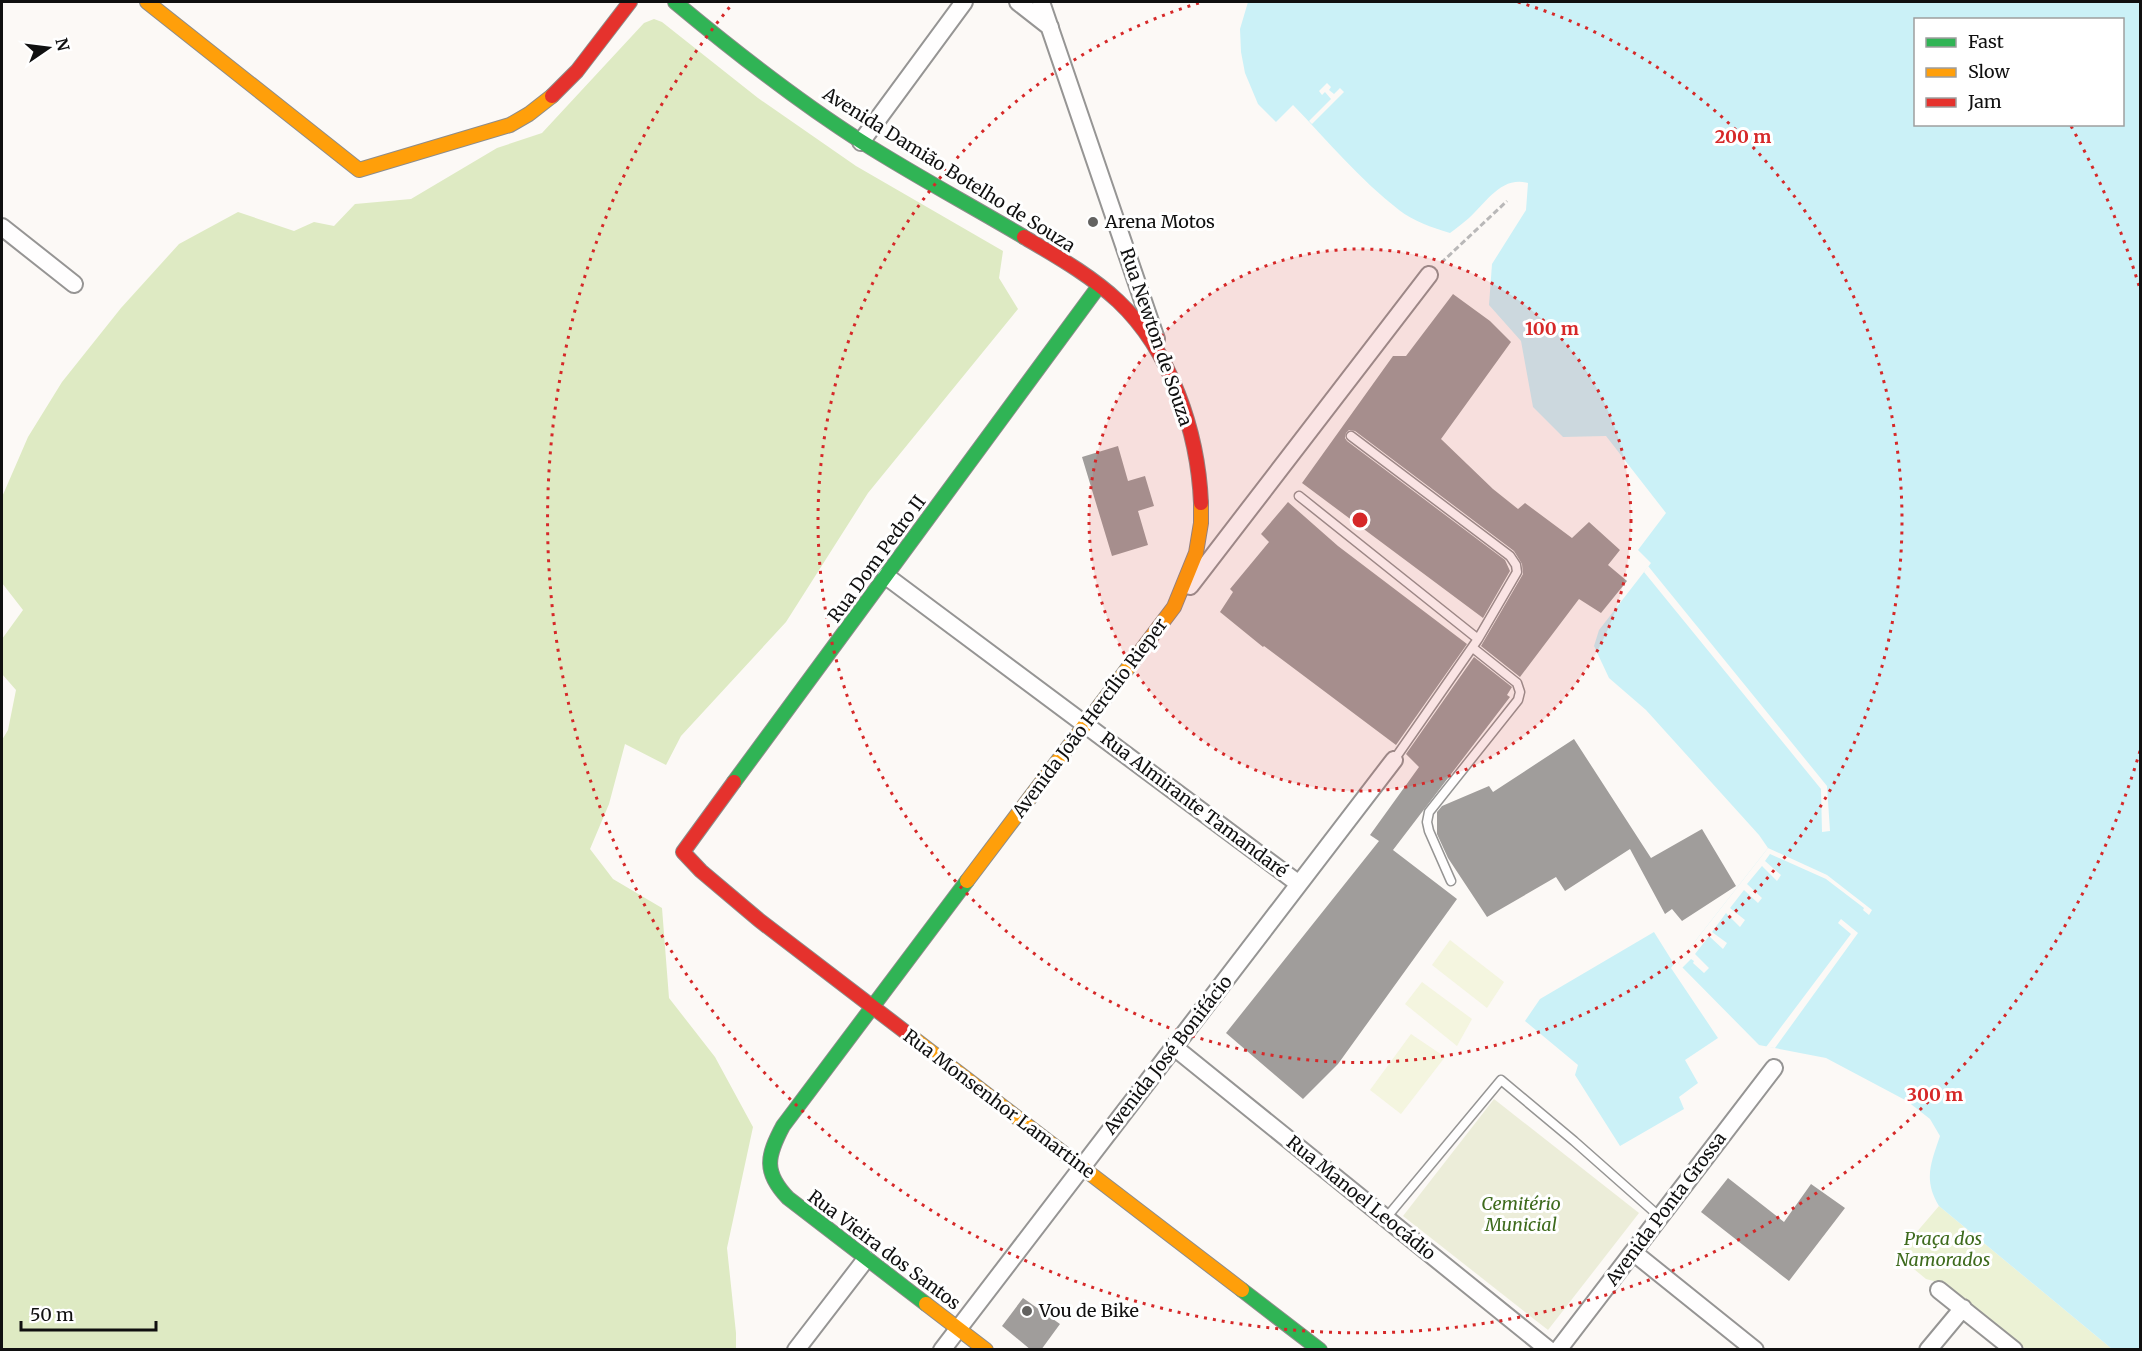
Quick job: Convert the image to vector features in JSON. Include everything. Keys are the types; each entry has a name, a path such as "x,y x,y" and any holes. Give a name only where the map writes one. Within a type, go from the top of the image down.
{"street":[{"path":"147,2 359,170 510,125 538,110 564,85 630,2"},
{"name":"Avenida Damião Botelho de Souza","path":"675,2 778,84 861,141 1023,236 1099,286 1123,307 1142,329 1162,360"},
{"path":"861,141 964,2"},
{"path":"1018,2 1050,28"},
{"name":"Rua Newton de Souza","path":"1041,2 1162,360 1187,422 1200,479 1201,517 1196,552 1187,579 1173,608"},
{"path":"2,227 74,284"},
{"name":"Avenida João Hercílio Rieper","path":"770,1171 768,1159 772,1144 783,1126 1173,608 1429,275"},
{"name":"Rua Dom Pedro II","path":"683,852 1099,286"},
{"name":"Rua Almirante Tamandaré","path":"886,576 1299,884"},
{"name":"Avenida José Bonifácio","path":"942,1350 1394,760"},
{"name":"Rua Monsenhor Lamartine","path":"683,852 708,877 752,914 1320,1350"},
{"name":"Rua Manoel Leocádio","path":"1174,1047 1549,1350"},
{"name":"Avenida Ponta Grossa","path":"1558,1350 1774,1068"},
{"name":"Rua Vieira dos Santos","path":"770,1171 775,1184 783,1194 986,1350"},
{"path":"1633,1252 1755,1350"},
{"path":"796,1350 866,1259"},
{"path":"1938,1290 2014,1350"},
{"path":"1928,1350 1963,1308"}],"lane":[{"path":"1351,436 1510,556 1516,565 1517,572 1473,648 1394,760"},
{"path":"1299,496 1478,639"},
{"path":"1451,881 1429,831 1427,822 1429,812 1518,700 1521,692 1517,683 1473,648"},
{"path":"1386,1218 1501,1080 1660,1217"}],"path":[{"path":"1429,275 1507,201"}],"green space":[{"path":"654,19 662,22 758,98 856,166 1003,251 999,278 1018,309 868,493 786,622 681,736 666,765 625,744 609,804 590,849 613,879 662,908 669,998 715,1057 753,1127 727,1248 736,1349 2,1349 2,740 8,730 16,690 2,674 2,639 23,610 2,583 2,497 28,437 62,382 121,308 179,244 238,212 294,231 314,222 334,226 355,204 411,199 497,148 542,133 644,23"},
{"path":"1450,940 1504,982 1487,1008 1432,965"},
{"path":"1422,982 1472,1019 1457,1046 1405,1004"},
{"path":"1411,1034 1445,1057 1401,1114 1370,1090"},
{"name":"Cemitério Municial","path":"1494,1099 1639,1213 1548,1330 1403,1216"},
{"name":"Praça dos Namorados","path":"1939,1206 2112,1349 2026,1349 1941,1283 1926,1279 1897,1255"}],"water":[{"path":"1248,2 2140,2 2140,1349 2112,1349 1939,1206 1931,1188 1930,1171 1940,1136 1930,1119 1907,1101 1826,1058 1759,1045 1678,963 1768,848 1759,835 1646,710 1609,678 1594,646 1599,630 1651,563 1638,550 1666,513 1606,436 1563,437 1533,407 1521,341 1489,305 1492,264 1526,210 1528,183 1510,183 1502,187 1450,233 1410,218 1344,160 1293,105 1276,122 1258,104 1245,73 1240,29"},
{"path":"1654,932 1674,964 1671,968 1718,1038 1685,1060 1698,1083 1679,1097 1684,1109 1620,1146 1575,1075 1578,1065 1525,1021 1540,999"}],"pier":[{"path":"1327,83 1331,87 1329,90 1334,94 1340,88 1344,92 1312,124 1309,121 1331,99 1325,92 1322,95 1319,91"},
{"path":"1648,566 1827,786 1830,831 1822,832 1821,789 1644,572"},
{"path":"1768,848 1827,875 1872,910 1869,915 1863,910 1864,908 1826,879 1770,854 1765,861 1781,875 1777,881 1762,866 1747,884 1762,898 1758,903 1744,890 1730,908 1745,920 1740,927 1726,913 1712,932 1727,943 1723,949 1709,936 1695,954 1709,968 1704,973 1691,959 1682,968 1678,963"},
{"path":"1841,919 1858,933 1775,1048 1766,1047 1851,934 1838,923"}],"building":[{"path":"1453,294 1490,321 1511,342 1441,439 1493,489 1518,509 1525,503 1572,538 1589,522 1620,550 1608,565 1627,581 1601,613 1579,599 1520,677 1481,646 1523,574 1522,564 1514,551 1355,431 1349,430 1346,433 1347,441 1505,560 1510,571 1483,618 1302,483 1393,356 1406,356"},
{"path":"1118,446 1128,481 1145,476 1154,506 1138,511 1148,545 1112,556 1082,457"},
{"path":"1288,502 1338,546 1467,644 1396,745 1263,647 1220,612 1233,592 1230,589 1269,542 1261,534"},
{"path":"1474,657 1512,687 1507,695 1510,697 1393,850 1457,899 1338,1064 1303,1099 1226,1033 1379,841 1370,835 1419,767 1406,754"},
{"path":"1574,739 1651,858 1702,829 1736,886 1682,921 1672,909 1665,914 1630,849 1565,891 1556,877 1487,917 1448,858 1437,834 1437,812 1442,806 1489,786 1493,792"},
{"path":"1728,1178 1784,1222 1811,1184 1845,1208 1789,1281 1701,1212"},
{"name":"Vou de Bike","path":"1023,1298 1060,1324 1041,1350 1031,1350 1002,1326"}],"traffic: fast":[{"path":"675,2 766,75 837,126 1024,237"},
{"path":"734,782 1099,286"},
{"path":"926,1304 788,1198 774,1180 770,1164 774,1146 783,1126 967,881"},
{"path":"1242,1290 1320,1350"}],"traffic: slow":[{"path":"147,2 359,170 510,125 552,96"},
{"path":"967,881 1174,607 1196,553 1201,523 1201,503"},
{"path":"908,1034 1242,1290"},
{"path":"926,1304 986,1350"}],"traffic: jam":[{"path":"552,96 577,71 630,2"},
{"path":"1024,237 1072,266 1118,301 1137,321 1153,344 1167,368 1187,421 1199,476 1201,503"},
{"path":"734,782 683,852 701,871 759,920 908,1034"}],"place":[{"name":"Arena Motos","path":"1093,222"},
{"name":"Vou de Bike","path":"1027,1311"}]}
